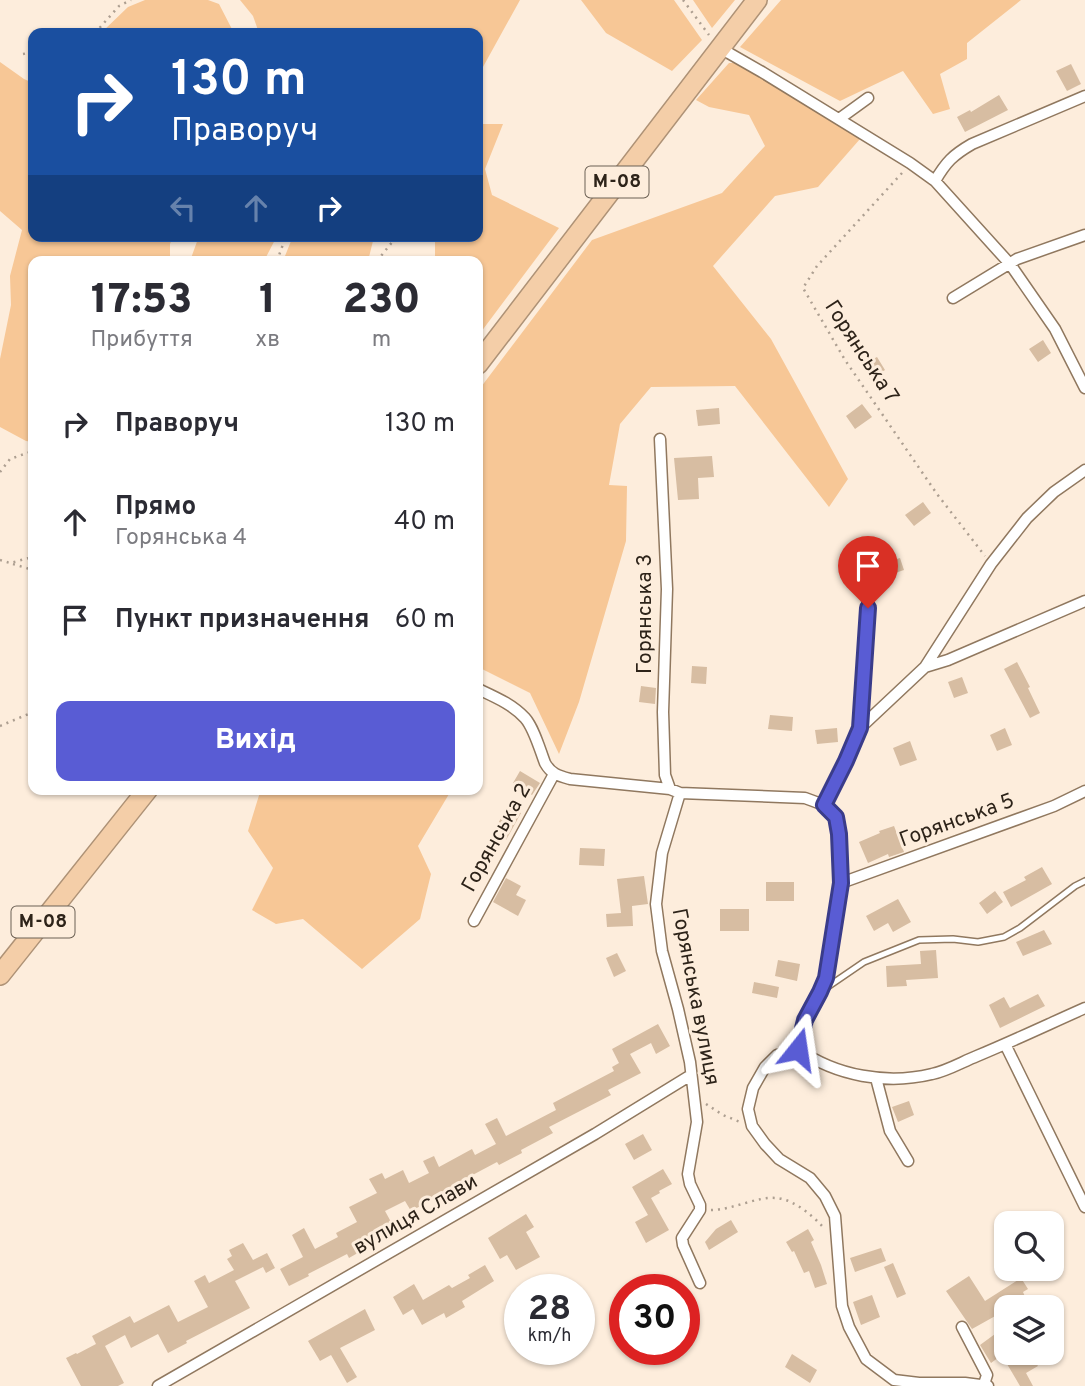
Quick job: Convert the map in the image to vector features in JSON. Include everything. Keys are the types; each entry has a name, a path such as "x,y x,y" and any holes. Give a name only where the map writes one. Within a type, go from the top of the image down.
{"highway":[{"name":"М-08","path":"483,357 757,0"},
{"name":"М-08","path":"0,975 143,795"}],"street":[{"path":"720,48 936,181 1010,264 1055,329 1085,388"},
{"path":"936,181 944,165 955,153 1085,96"},
{"path":"839,119 868,98"},
{"path":"953,298 1010,264 1085,234"},
{"name":"Горянська 3","path":"660,439 667,589 665,775 675,791"},
{"path":"860,728 925,667 991,564 1027,518 1054,492 1085,470"},
{"path":"824,805 860,728 868,608 866,587 857,560"},
{"path":"925,667 948,660 1085,601"},
{"path":"483,691 502,700 525,718 545,764 554,774 570,779 675,791 806,798 824,805 836,817 841,883 828,964 820,992 805,1020 798,1049"},
{"name":"Горянська 2","path":"474,921 554,774"},
{"name":"Горянська вулиця","path":"675,791 662,853 656,904 662,951 689,1055 697,1122 688,1174 700,1210"},
{"name":"Горянська 5","path":"841,883 1054,806 1085,792"},
{"path":"962,1327 987,1375 986,1385 894,1380 866,1359 849,1327 842,1306 835,1216 825,1196 810,1178 779,1158 752,1126 748,1109 753,1088 765,1066 777,1055 798,1049 830,1067 876,1078 902,1079 934,1074 1085,1007"},
{"path":"1005,1044 1085,1207"},
{"name":"вулиця Слави","path":"158,1386 595,1134 691,1075"},
{"path":"876,1078 890,1131 908,1161"},
{"path":"696,1274 682,1238 700,1210"}],"lane":[{"path":"820,992 864,962 919,940 953,939 978,942 1004,937 1085,881"}],"path":[{"path":"99,28 119,6 131,0"},
{"path":"683,0 720,48"},
{"path":"23,54 28,53"},
{"name":"Горянська 7","path":"909,163 889,189 817,266 803,288 845,360 937,494 991,564"},
{"path":"381,256 392,242"},
{"path":"0,472 10,459 28,453"},
{"path":"10,563 28,558"},
{"path":"0,560 28,568"},
{"path":"0,726 28,714"},
{"path":"694,1096 723,1115 752,1126"},
{"path":"700,1210 720,1210 776,1198 791,1203 813,1217 837,1238"}],"shaded area":[{"path":"145,0 208,0 219,4 231,28 106,28 128,7"},
{"path":"240,0 520,0 483,67 483,28 257,28 253,16"},
{"path":"581,0 674,0 702,40 672,71 606,33"},
{"path":"693,0 735,0 712,28"},
{"path":"781,0 1021,0 967,43 967,59 940,74 950,109 933,114 903,71 840,101 740,47"},
{"path":"0,62 28,81 28,242 171,242 170,256 28,256 28,441 0,427 0,359 11,305 10,276 22,230 0,211"},
{"path":"729,63 737,63 860,139 818,187 775,196 713,266 771,339 848,479 829,507 735,386 651,387 620,424 609,485 627,486 626,541 579,702 559,754 530,693 483,670 483,384 592,240 722,193 765,146 749,115 709,107 696,100"},
{"path":"483,124 503,124 485,169 492,195 559,228 483,329 483,256 435,256 435,242 483,242"},
{"path":"197,242 274,242 267,256 192,256"},
{"path":"291,242 373,242 369,256 285,256"},
{"path":"259,795 448,795 418,846 431,874 420,919 362,969 303,919 276,924 252,910 273,868 248,831"}],"building":[{"path":"1071,64 1081,84 1067,91 1056,71"},
{"path":"999,95 1008,110 965,132 957,117"},
{"path":"1043,340 1051,353 1038,362 1029,349"},
{"path":"877,357 885,370 870,379 862,365"},
{"path":"862,404 872,417 855,429 846,416"},
{"path":"719,408 720,424 698,426 696,410"},
{"path":"712,456 714,477 698,478 699,499 678,500 674,458"},
{"path":"923,502 931,513 914,526 905,515"},
{"path":"900,558 904,570 880,578 875,566"},
{"path":"1017,662 1040,713 1030,718 1004,669"},
{"path":"692,666 707,667 706,684 691,683"},
{"path":"962,677 968,693 954,698 948,682"},
{"path":"641,686 656,688 655,704 639,702"},
{"path":"770,715 793,717 792,731 768,729"},
{"path":"837,728 838,742 817,744 815,730"},
{"path":"1005,728 1012,745 997,751 990,735"},
{"path":"910,741 917,760 900,766 893,748"},
{"path":"520,771 540,783 532,795 513,783"},
{"path":"508,805 521,813 506,840 493,833"},
{"path":"894,826 904,852 889,857 888,854 868,863 859,842"},
{"path":"580,848 605,849 604,866 579,865"},
{"path":"1042,867 1052,884 1011,907 1003,892 1026,880 1024,877"},
{"path":"644,876 648,904 632,906 633,926 607,927 606,914 621,913 617,879"},
{"path":"506,878 521,886 516,895 526,900 518,916 493,902"},
{"path":"766,882 794,882 794,901 766,901"},
{"path":"995,891 1003,902 987,914 979,903"},
{"path":"898,899 911,922 893,932 888,923 874,931 866,916"},
{"path":"720,909 749,909 749,931 720,931"},
{"path":"1044,930 1052,944 1023,956 1016,942"},
{"path":"936,950 938,978 906,980 907,986 887,987 886,966 921,964 920,951"},
{"path":"617,953 626,971 614,977 606,958"},
{"path":"778,960 800,964 797,981 775,976"},
{"path":"754,982 779,987 777,998 752,993"},
{"path":"1038,994 1045,1006 1000,1028 989,1005 1004,997 1010,1008"},
{"path":"658,1024 670,1046 656,1054 651,1043 630,1054 641,1073 608,1090 611,1095 549,1127 553,1133 521,1150 522,1153 499,1165 497,1162 411,1211 405,1201 385,1211 396,1231 349,1258 347,1254 289,1286 280,1269 303,1257 292,1235 304,1228 315,1249 338,1237 336,1233 357,1222 349,1207 377,1193 369,1179 382,1173 385,1179 403,1170 409,1183 429,1173 423,1161 434,1156 439,1167 472,1149 475,1155 496,1144 485,1124 497,1118 506,1136 556,1110 553,1103 614,1071 612,1067 619,1063 612,1049"},
{"path":"909,1101 914,1115 898,1122 892,1107"},
{"path":"643,1134 652,1150 634,1160 625,1144"},
{"path":"663,1169 672,1184 651,1198 669,1230 646,1243 635,1222 648,1215 632,1187"},
{"path":"526,1214 534,1227 526,1232 540,1257 516,1270 507,1255 500,1259 488,1238"},
{"path":"731,1220 738,1232 709,1250 705,1242 716,1229"},
{"path":"808,1229 827,1284 815,1288 809,1271 804,1273 794,1251 792,1252 786,1242"},
{"path":"243,1243 253,1260 267,1253 275,1268 266,1273 263,1267 235,1281 250,1308 168,1353 158,1334 131,1348 125,1335 105,1346 124,1383 118,1386 81,1386 66,1358 96,1344 92,1336 130,1316 134,1323 169,1305 178,1322 208,1307 194,1281 205,1275 209,1283 234,1270 227,1259 232,1256 229,1250"},
{"path":"881,1248 886,1261 855,1272 850,1258"},
{"path":"893,1263 906,1294 897,1298 884,1267"},
{"path":"485,1265 494,1281 462,1301 465,1307 446,1318 444,1313 422,1325 413,1309 403,1315 393,1297 414,1284 423,1300 449,1285 452,1288 470,1278 468,1275"},
{"path":"969,1276 985,1301 994,1295 994,1317 972,1329 946,1291"},
{"path":"1016,1281 1023,1281 1028,1289 1023,1292 1024,1295 994,1295"},
{"path":"872,1295 880,1317 861,1325 853,1302"},
{"path":"365,1309 375,1330 340,1348 357,1377 347,1383 331,1355 320,1361 308,1341"},
{"path":"994,1335 994,1361 991,1363 980,1345"},
{"path":"792,1354 817,1370 810,1383 785,1367"},
{"path":"1008,1365 1037,1365 1026,1373 1033,1386 1020,1386"}],"route":[{"path":"798,1049 805,1020 826,978 833,937 841,883 839,834 836,817 824,805 860,728 868,608"}]}
